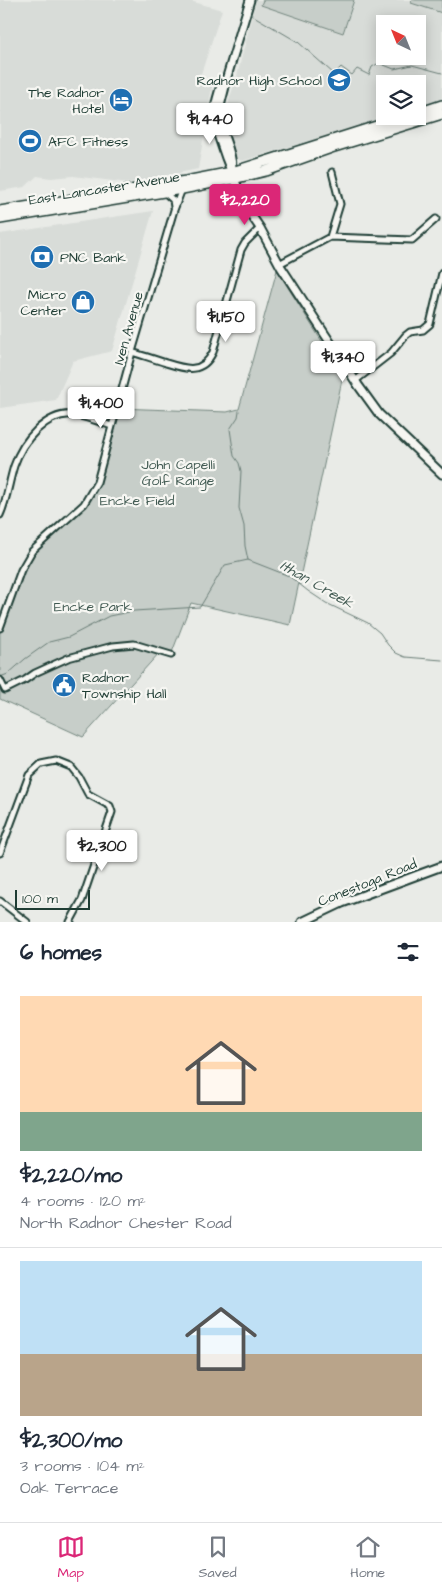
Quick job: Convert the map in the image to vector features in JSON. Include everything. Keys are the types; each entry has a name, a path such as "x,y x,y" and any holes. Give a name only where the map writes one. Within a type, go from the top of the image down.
{"highway":[{"path":"426,110 442,105"},
{"name":"East Lancaster Avenue","path":"0,211 232,175 287,164 331,148 442,114"},
{"name":"East Lancaster Avenue","path":"0,219 182,189 232,175 381,125"}],"main road":[{"path":"250,0 226,80 219,113 220,125 231,158 232,175 245,206 260,228 279,264 355,381 379,414 442,474"},
{"name":"Conestoga Road","path":"302,922 342,903 442,866"}],"street":[{"path":"330,238 340,204 332,172"},
{"name":"Iven Avenue","path":"0,628 21,570 32,551 84,504 97,482 132,352 182,189"},
{"path":"164,192 172,200 174,210"},
{"path":"279,264 330,238 412,240 436,218"},
{"path":"132,352 188,369 199,367 206,363 213,352 241,250 245,243 260,228"},
{"path":"355,381 391,353 410,332 423,330 430,324 442,272"},
{"path":"0,515 18,456 30,438 46,422 55,417 73,414 112,426"},
{"path":"0,681 5,690 26,680 35,673 68,658 113,646 134,644 171,655"},
{"path":"0,853 28,775 40,764 56,761 71,767 88,794 110,806 112,812 82,900 70,922"},
{"path":"0,901 27,922"}],"shaded area":[{"path":"0,0 187,0 222,10 200,77 213,81 198,169 129,183 73,176 51,178 37,176 25,187 0,191"},
{"name":"Radnor High School","path":"256,0 442,0 442,101 426,106 426,75 376,75 376,121 242,161 236,158 227,130 226,118 229,100"},
{"path":"153,211 112,351 73,361 56,400 0,408 0,234"}],"green space":[{"path":"263,0 354,0 343,33 261,5"},
{"path":"412,0 442,0 442,13 411,3"},
{"name":"Encke Park","path":"277,270 343,375 290,625 191,603 171,655 160,652 83,737 0,699 0,628 21,570 32,551 84,504 97,482 117,408 227,412 239,409"}],"waterway":[{"path":"252,15 298,42 334,74 341,67 352,75 357,69 369,75 372,67 379,63 394,69 412,65 442,73"},
{"path":"239,411 238,417 230,429 234,456 239,463 241,471 239,508 244,526 248,560"},
{"name":"Ithan Creek","path":"0,677 8,674 49,642 69,637 109,616 134,611 200,607 225,565 248,560 289,576 326,603 368,623 380,633 396,653 405,657 442,660"}],"place":[{"name":"Radnor High School","path":"339,80"},
{"name":"The Radnor Hotel","path":"121,100"},
{"name":"AFC Fitness","path":"30,141"},
{"name":"PNC Bank","path":"42,257"},
{"name":"Micro Center","path":"83,302"},
{"name":"Radnor Township Hall","path":"64,685"}],"park label":[{"name":"John Capelli Golf Range","path":"178,472"},
{"name":"Encke Field","path":"137,500"}]}
